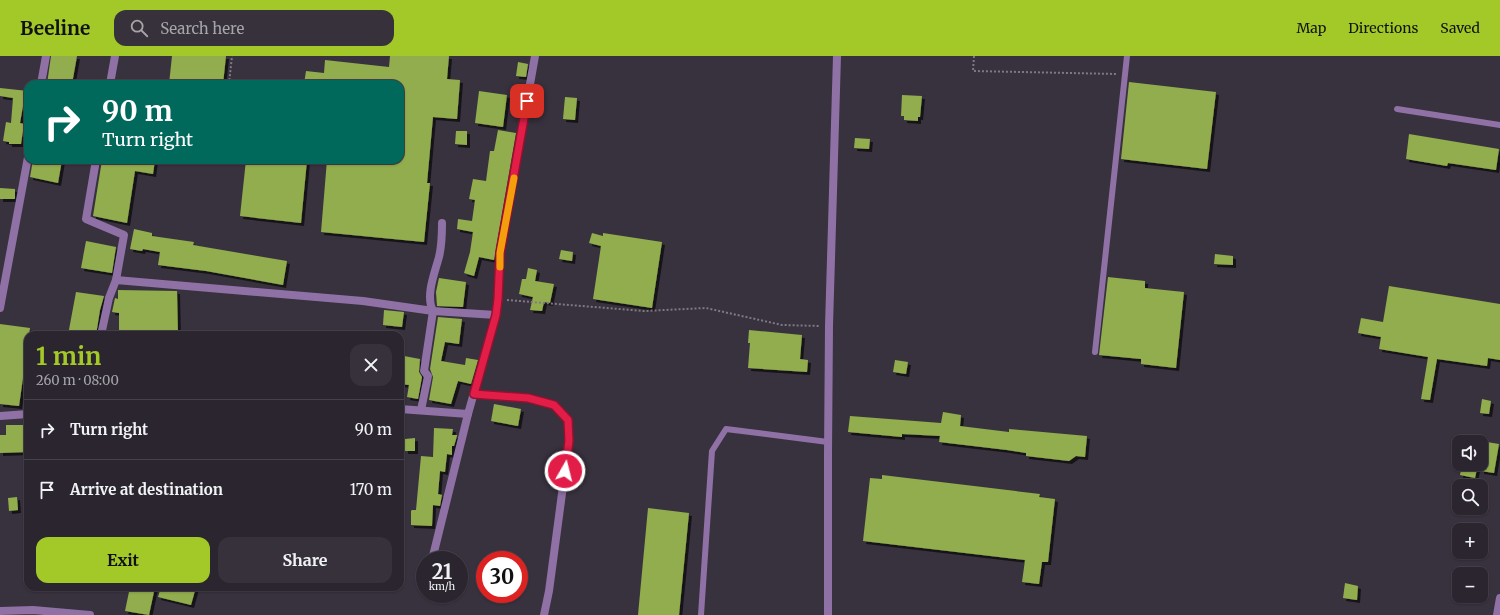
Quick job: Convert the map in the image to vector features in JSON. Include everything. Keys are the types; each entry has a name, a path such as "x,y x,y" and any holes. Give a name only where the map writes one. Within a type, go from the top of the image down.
{"street":[{"path":"42,80 46,56"},
{"path":"111,80 114,56"},
{"path":"434,551 468,414 496,315 500,253 535,56"},
{"path":"828,615 828,442 837,56"},
{"path":"0,308 27,164"},
{"path":"95,164 86,219 124,235 116,280 109,298 102,331"},
{"path":"421,410 428,376 424,371 433,311 430,304 434,271 439,258 442,243 442,223"},
{"path":"116,280 364,301 433,311 496,315"},
{"path":"474,394 528,398 554,405 568,420 569,441 549,591 544,615"},
{"path":"404,409 468,414"},
{"path":"0,416 24,414"},
{"path":"1497,615 1500,598"},
{"path":"0,611 33,610 90,615"}],"lane":[{"path":"1095,352 1127,56"},
{"path":"1397,109 1500,125"},
{"path":"701,615 712,451 726,429 828,442"}],"path":[{"path":"229,80 232,56"},
{"path":"974,56 972,71 1125,74"},
{"path":"498,299 644,311 706,308 782,325 830,326"}],"building":[{"path":"51,56 77,56 73,80 48,80"},
{"path":"172,56 226,56 223,80 169,80"},
{"path":"390,56 449,56 447,79 460,80 457,119 433,117 427,183 430,183 424,242 321,232 327,164 404,164 404,80 305,80 306,71 324,73 325,60 389,67"},
{"path":"518,62 528,64 526,77 516,76"},
{"path":"1129,82 1216,92 1207,169 1121,159"},
{"path":"0,88 24,91 24,106 20,123 24,124 21,144 9,144 9,142 3,141 6,122 11,123 13,98 0,96"},
{"path":"479,91 507,95 503,127 475,123"},
{"path":"902,95 922,96 920,117 918,117 918,121 904,120 904,116 901,116"},
{"path":"565,97 577,98 575,120 563,119"},
{"path":"498,130 516,133 494,260 479,257 474,276 464,273 470,252 473,232 457,229 458,219 472,221 475,200 469,199 473,179 486,181 490,151 494,151"},
{"path":"456,131 467,131 467,145 455,144"},
{"path":"1409,134 1499,149 1496,170 1448,163 1447,166 1406,159"},
{"path":"855,138 870,139 869,149 854,148"},
{"path":"32,164 61,164 58,183 30,177"},
{"path":"101,164 154,164 153,174 135,171 127,223 93,216"},
{"path":"246,164 307,164 301,223 240,216"},
{"path":"0,188 15,189 15,199 0,199"},
{"path":"134,229 152,233 152,236 194,242 193,245 287,261 283,285 206,271 158,265 160,252 143,249 142,251 130,249"},
{"path":"592,233 603,236 603,233 662,242 652,308 593,299 601,246 589,243"},
{"path":"86,241 116,247 112,273 81,268"},
{"path":"561,250 573,252 572,261 559,259"},
{"path":"1215,254 1233,256 1233,265 1214,264"},
{"path":"528,268 537,270 535,281 554,284 550,303 544,302 542,311 530,310 533,297 519,294 522,279 526,279"},
{"path":"1108,277 1145,281 1145,288 1184,292 1176,368 1141,364 1141,359 1099,355"},
{"path":"439,278 466,282 463,307 437,306 436,292"},
{"path":"1389,286 1500,304 1500,360 1488,358 1487,366 1437,359 1430,400 1421,399 1428,357 1379,349 1381,337 1358,333 1361,318 1383,322"},
{"path":"118,290 177,291 178,331 119,331 119,313 112,312 115,298 118,299"},
{"path":"76,292 104,296 97,331 69,331"},
{"path":"384,310 404,312 402,327 383,325"},
{"path":"438,317 462,319 459,344 445,342 441,361 465,365 466,358 478,360 471,384 458,381 451,404 429,400 433,377 430,369"},
{"path":"0,324 30,328 30,331 24,331 24,371 19,406 0,404"},
{"path":"749,330 802,335 800,359 808,360 807,372 748,368 750,343 748,343"},
{"path":"404,356 420,359 419,372 422,377 418,399 407,397 409,385 404,384"},
{"path":"895,360 908,362 906,374 893,372"},
{"path":"1482,399 1491,401 1489,414 1480,413"},
{"path":"494,404 521,409 518,426 491,421"},
{"path":"943,412 961,415 960,426 1009,432 1009,429 1087,436 1085,457 1076,456 1069,461 1026,456 1026,453 939,442 940,436 902,434 902,437 848,432 850,416 941,423"},
{"path":"6,425 24,425 24,452 0,453 0,435 6,435"},
{"path":"434,428 453,429 452,435 457,436 454,446 452,446 452,455 447,454 445,472 440,471 438,494 442,495 440,506 433,505 432,526 411,525 411,511 416,510 421,456 433,457"},
{"path":"415,438 415,451 405,451 405,439"},
{"path":"1488,442 1499,444 1494,473 1481,471 1488,471"},
{"path":"1461,471 1476,471 1475,478 1460,475"},
{"path":"882,475 1040,494 1039,497 1055,499 1048,562 1042,562 1039,584 1022,582 1025,560 863,541 870,478 882,479"},
{"path":"17,497 18,510 9,511 8,498"},
{"path":"648,508 689,513 679,615 638,615"},
{"path":"1345,583 1358,586 1357,600 1343,598"},
{"path":"129,591 154,591 149,615 125,611"},
{"path":"160,591 195,591 191,605 158,597"}],"slow traffic":[{"path":"500,267 500,253 514,178"}],"route":[{"path":"527,101 500,253 496,315 474,394 528,398 554,405 568,420 569,441 565,471"}]}
